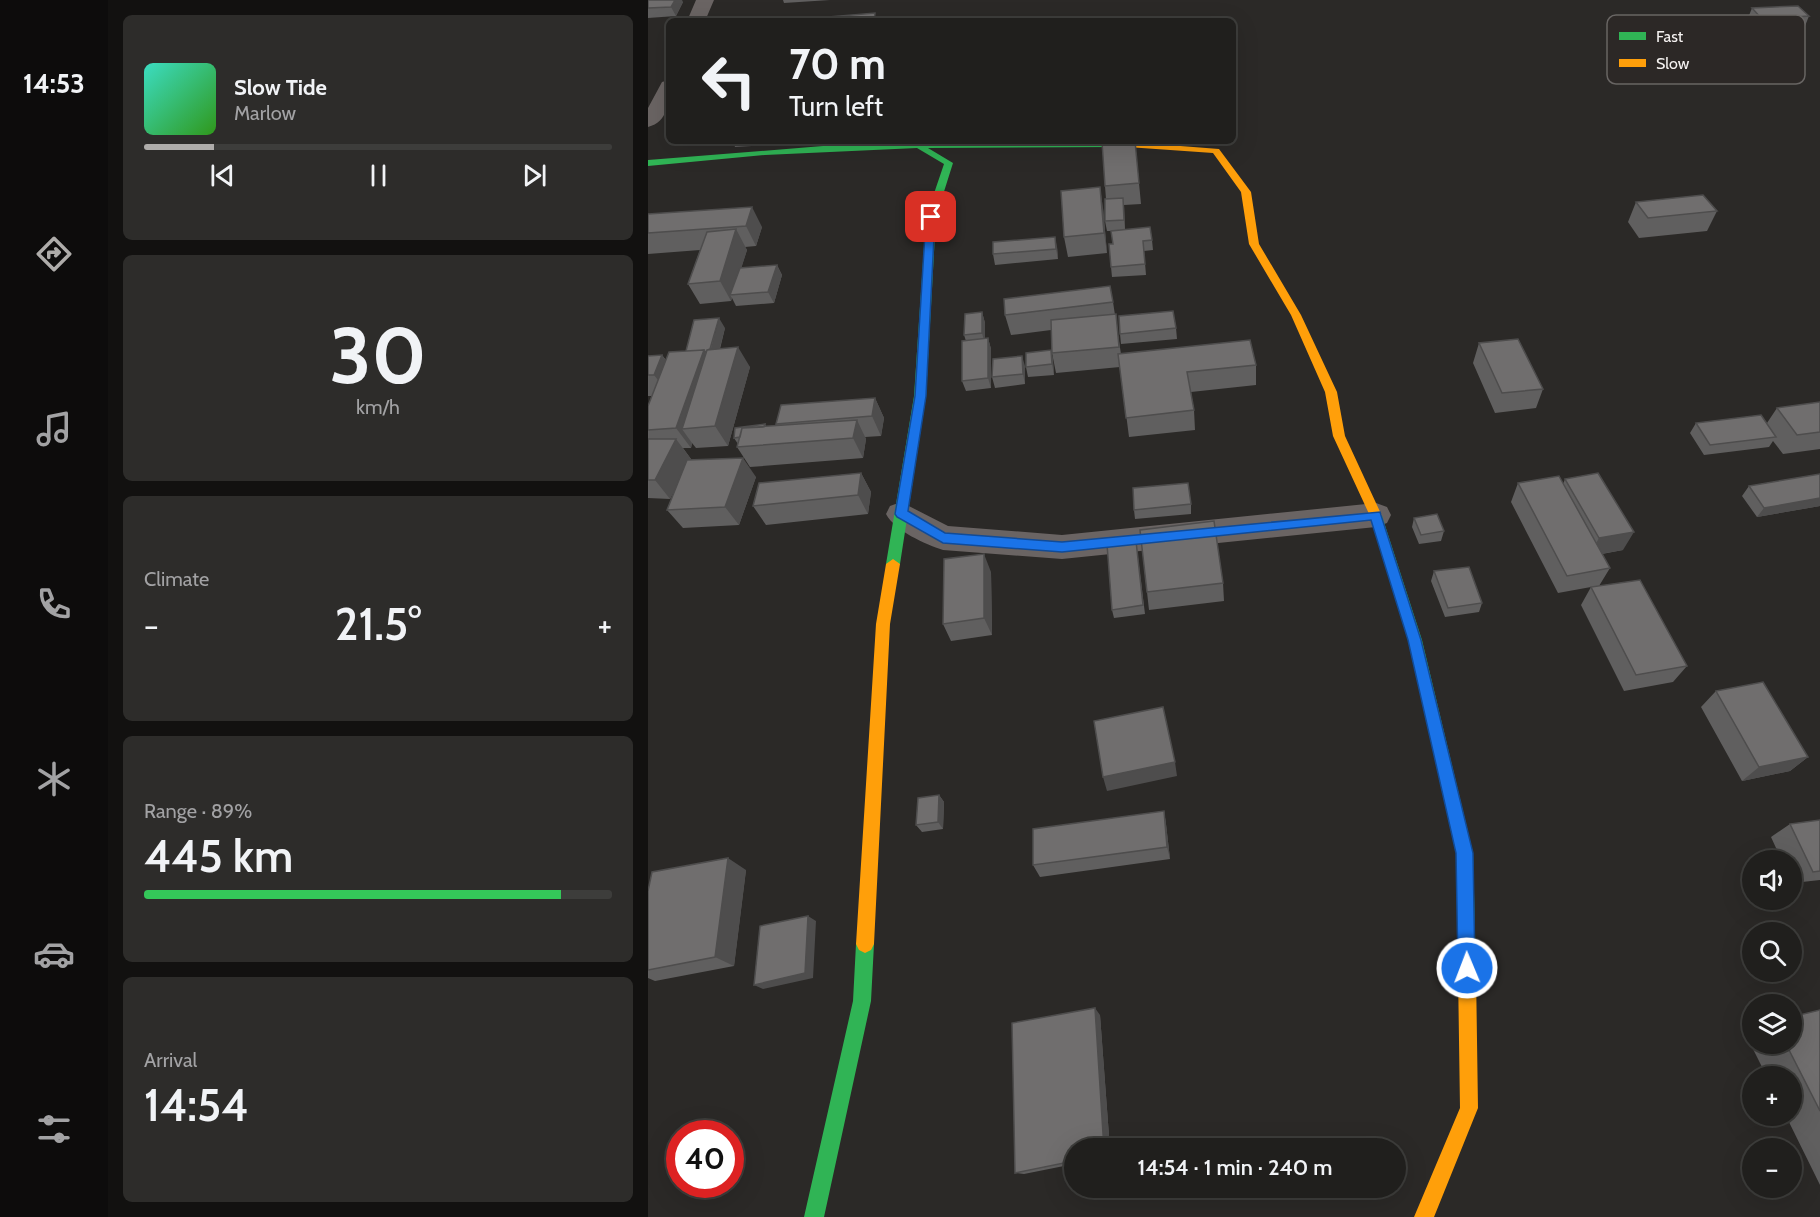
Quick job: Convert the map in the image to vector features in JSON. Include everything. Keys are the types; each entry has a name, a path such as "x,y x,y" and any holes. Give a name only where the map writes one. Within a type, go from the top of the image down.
{"street":[{"path":"697,18 705,0"},
{"path":"648,121 662,103 666,93"},
{"path":"648,163 704,157 992,144"},
{"path":"1082,144 1147,145 1216,150 1246,192 1254,244 1296,315 1331,392 1339,436 1376,515 1414,640 1465,853 1469,1107 1424,1217"},
{"path":"814,1217 862,1001 883,624 920,396 931,217 949,163 921,147"},
{"path":"901,514 943,538 1062,547 1376,515"}],"building":[{"path":"648,0 675,0 671,7 648,8"},
{"path":"1798,6 1809,16 1758,15 1752,8"},
{"path":"875,13 874,18 817,18"},
{"path":"1102,144 1135,144 1139,183 1105,186"},
{"path":"1100,187 1104,233 1064,237 1061,191"},
{"path":"1703,195 1717,211 1648,218 1636,202"},
{"path":"1123,198 1124,220 1105,221 1105,199"},
{"path":"752,207 746,226 648,233 648,214"},
{"path":"1150,227 1152,240 1143,241 1145,264 1111,267 1109,244 1113,244 1111,231"},
{"path":"736,229 720,281 688,284 707,232"},
{"path":"1055,237 1056,249 993,254 993,242"},
{"path":"777,265 768,292 730,295 740,268"},
{"path":"1110,286 1113,302 1005,315 1004,299"},
{"path":"1173,311 1176,328 1120,334 1119,316"},
{"path":"982,312 982,333 964,335 965,314"},
{"path":"1116,314 1119,347 1052,353 1051,320"},
{"path":"719,318 710,349 706,353 704,350 686,351 694,320"},
{"path":"988,338 988,378 962,381 962,341"},
{"path":"1518,339 1543,389 1502,393 1479,343"},
{"path":"1250,340 1256,365 1187,372 1194,410 1126,418 1118,354"},
{"path":"738,347 715,426 682,429 707,350"},
{"path":"704,350 676,428 648,430 648,406 669,352"},
{"path":"1051,350 1052,364 1026,367 1026,353"},
{"path":"662,355 654,375 648,375 648,356"},
{"path":"1022,356 1023,374 992,377 993,359"},
{"path":"875,398 872,416 776,424 781,405"},
{"path":"1820,402 1820,432 1797,435 1777,408"},
{"path":"1761,415 1776,437 1710,445 1696,423"},
{"path":"857,420 853,438 737,447 742,428"},
{"path":"765,424 764,427 742,428 740,437 734,438 735,428"},
{"path":"648,439 676,439 655,480 648,480"},
{"path":"743,458 725,507 667,510 687,460"},
{"path":"861,473 858,495 753,506 759,483"},
{"path":"1598,473 1634,532 1599,538 1565,479"},
{"path":"1820,474 1820,498 1764,508 1749,486"},
{"path":"1559,476 1610,568 1567,576 1518,483"},
{"path":"1188,483 1191,504 1134,510 1133,488"},
{"path":"1437,514 1444,531 1421,535 1414,518"},
{"path":"1214,521 1223,583 1147,592 1140,530"},
{"path":"1136,541 1143,605 1112,610 1107,544"},
{"path":"984,554 984,618 943,624 944,559"},
{"path":"1469,567 1482,603 1448,608 1434,571"},
{"path":"1640,580 1687,666 1636,675 1591,587"},
{"path":"1763,682 1808,757 1759,767 1716,691"},
{"path":"1163,707 1175,762 1103,777 1094,721"},
{"path":"939,795 938,822 916,825 918,798"},
{"path":"1164,811 1167,847 1033,865 1033,829"},
{"path":"1820,820 1820,871 1813,872 1790,824"},
{"path":"728,858 715,957 648,970 648,891 652,872"},
{"path":"808,916 805,973 754,985 760,926"},
{"path":"1095,1008 1103,1138 1064,1138 1064,1163 1015,1173 1012,1023"},
{"path":"1820,1010 1820,1111 1802,1076 1802,1066 1797,1066 1791,1054 1802,1054 1802,1014"}],"traffic: fast":[{"path":"648,163 882,146 1116,144"},
{"path":"893,564 920,396 931,217 949,163 921,147"},
{"path":"1376,516 1415,640 1465,853 1467,972"},
{"path":"814,1217 862,1001 865,944"}],"traffic: slow":[{"path":"1116,144 1216,151 1246,192 1254,244 1296,315 1331,392 1339,436 1376,516"},
{"path":"865,944 883,624 893,564"},
{"path":"1424,1217 1469,1108 1467,972"}],"route":[{"path":"931,217 920,396 901,514 943,538 1062,547 1238,531 1376,515 1414,640 1465,853 1467,968"}]}
